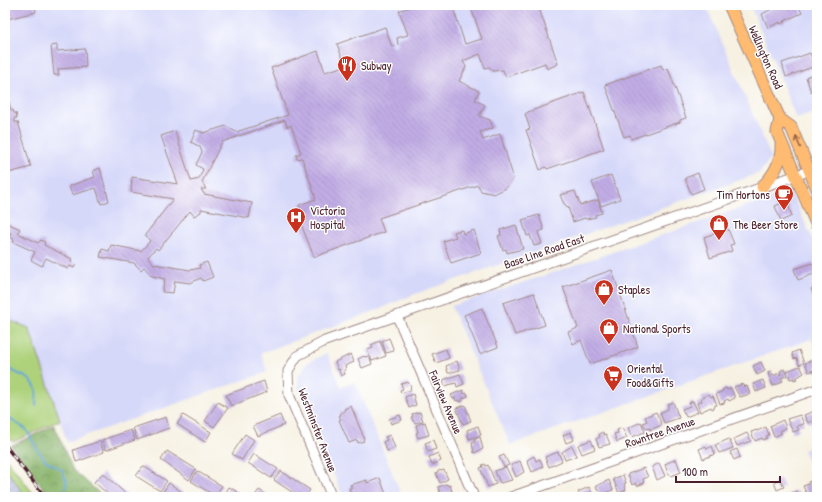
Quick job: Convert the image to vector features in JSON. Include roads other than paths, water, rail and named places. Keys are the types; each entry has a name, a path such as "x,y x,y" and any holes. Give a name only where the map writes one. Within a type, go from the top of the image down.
{"main road":[{"name":"Wellington Road","path":"729,5 780,119 791,127 813,169 817,189"},
{"name":"Wellington Road","path":"780,119 778,132 817,226"},
{"path":"762,187 779,164 781,140"}],"street":[{"name":"Base Line Road East","path":"288,371 297,356 325,341 813,169"},
{"name":"Fairview Avenue","path":"397,316 474,497"},
{"name":"Westminster Avenue","path":"288,371 289,394 332,497"},
{"name":"Rowntree Avenue","path":"511,497 817,389"}],"waterway":[{"path":"5,364 12,371 26,377 34,384 36,392 36,406"},
{"path":"5,411 11,420 26,429 37,449 46,461 62,470 67,482 64,494 67,497"}],"railway":[{"path":"5,445 45,497"}],"place":[{"name":"Subway","path":"347,82"},
{"name":"Tim Hortons","path":"784,211"},
{"name":"Victoria Hospital","path":"296,234"},
{"name":"The Beer Store","path":"719,241"},
{"name":"Staples","path":"604,306"},
{"name":"National Sports","path":"609,345"},
{"name":"Oriental Food&Gifts","path":"613,392"}]}
